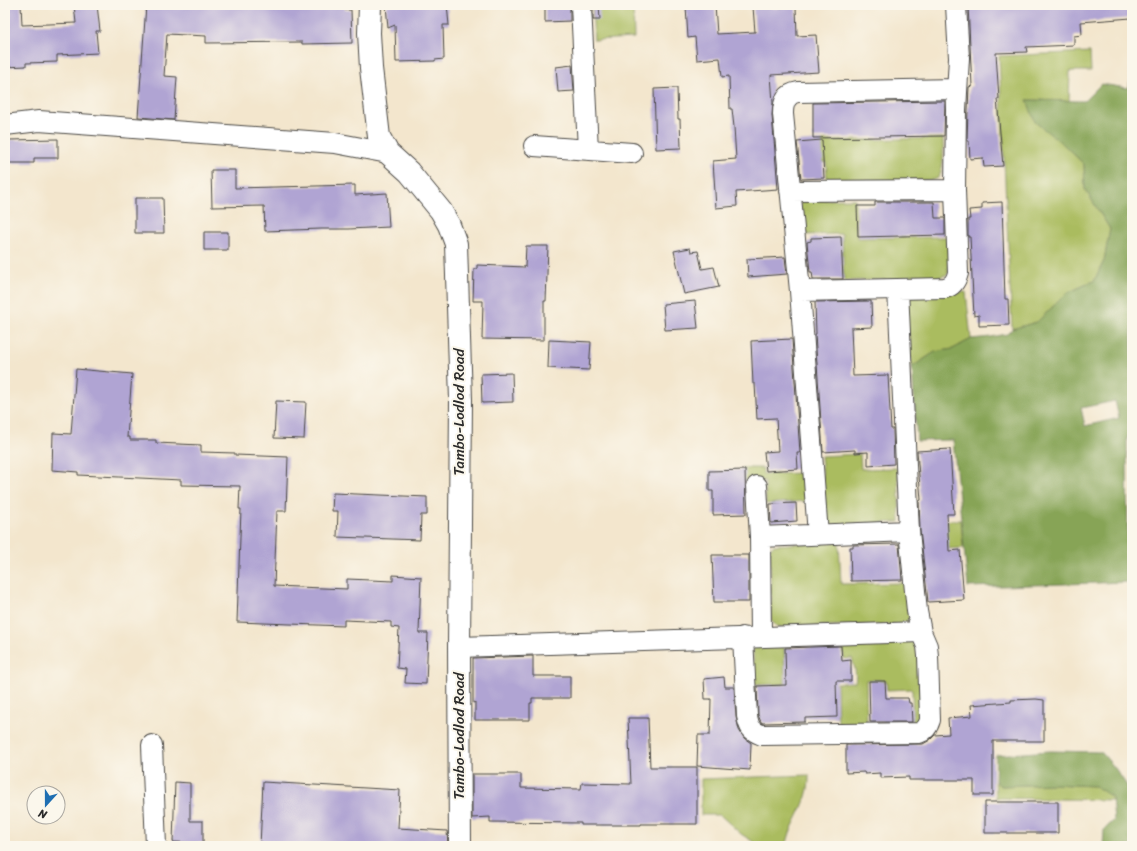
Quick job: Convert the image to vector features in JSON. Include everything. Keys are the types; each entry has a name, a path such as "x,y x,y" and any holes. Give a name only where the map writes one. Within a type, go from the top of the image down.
{"street":[{"name":"Tambo-Lodlod Road","path":"370,5 369,33 371,68 379,137 388,153 409,172 441,211 449,225 456,244 461,400 459,647 460,846"},
{"path":"581,5 588,150"},
{"path":"800,291 945,288 954,283 958,273 955,190 956,110 959,58 956,5"},
{"path":"818,535 800,291 783,109 786,98 789,95 798,92 957,89"},
{"path":"5,125 39,121 335,143 388,153"},
{"path":"534,146 632,153"},
{"path":"790,191 955,190"},
{"path":"757,486 760,537 747,716 752,730 762,735 919,733 926,729 930,720 928,656 927,646 921,632 917,611 909,531 898,289"},
{"path":"760,537 909,531"},
{"path":"459,647 921,632"},
{"path":"152,746 156,846"}],"green space":[{"path":"592,5 633,5 634,38 594,40"},
{"path":"1090,52 1091,71 1070,71 1069,101 1027,100 1063,144 1084,164 1085,189 1110,229 1104,261 1094,281 1067,293 1037,322 1012,329 999,56"},
{"path":"1132,78 1132,437 1127,437 1128,582 968,587 953,440 917,441 912,367 935,352 953,349 971,339 1007,334 1012,329 1037,322 1067,293 1094,281 1104,261 1110,229 1085,189 1084,164 1063,144 1035,122 1027,100 1084,101 1101,84 1127,88","holes":["1115,401 1119,418 1085,426 1081,408"]},
{"path":"943,138 942,169 938,178 934,180 827,181 826,162 814,163 814,141"},
{"path":"855,199 857,238 950,237 949,273 936,278 844,281 842,234 801,235 800,204 803,200"},
{"path":"966,292 971,339 953,349 935,352 912,367 905,310 908,297 912,294"},
{"path":"860,454 861,469 896,468 898,470 900,522 827,525 821,456"},
{"path":"743,468 763,468 763,474 804,473 807,501 766,504 765,481 744,481"},
{"path":"961,520 963,548 922,550 919,522"},
{"path":"839,541 841,584 907,583 909,618 906,622 900,624 776,626 771,620 770,548 774,545"},
{"path":"871,641 913,642 919,645 921,713 918,722 913,723 912,689 887,690 886,680 866,680 867,724 838,725 837,683 855,682 856,679 852,658 844,659 843,645"},
{"path":"784,643 785,684 754,685 753,644"},
{"path":"1050,751 1101,752 1115,768 1132,793 1132,846 1103,846 1104,830 1114,820 1112,797 1095,786 1052,784 1000,786 995,780 996,755"},
{"path":"809,775 806,796 791,830 786,846 760,846 741,834 720,815 701,815 701,779"},
{"path":"995,780 1000,786 1052,784 1095,786 1112,796 1112,800 996,798"}],"building":[{"path":"5,5 21,5 22,25 76,23 74,5 97,5 100,31 96,31 98,53 57,55 57,62 26,63 26,66 5,67"},
{"path":"146,5 345,5 345,10 351,10 352,43 206,43 206,36 167,34 164,76 177,77 174,120 138,117"},
{"path":"386,5 447,5 449,25 443,25 444,59 435,61 396,62 395,25 388,28"},
{"path":"545,5 570,5 570,21 545,22"},
{"path":"593,5 599,5 600,20 593,20"},
{"path":"715,5 717,34 755,32 753,7 772,5 772,8 796,7 797,36 816,35 819,72 771,75 773,103 772,115 778,189 736,192 737,206 716,208 713,161 736,159 734,127 732,109 730,109 729,76 722,77 720,58 697,60 695,37 688,38 686,6"},
{"path":"968,5 1130,5 1131,18 1081,22 1082,35 1074,36 1074,45 1026,47 1027,52 996,53 999,99 997,99 1003,166 984,167 983,158 970,159 969,141 967,141 969,87 972,86"},
{"path":"572,65 574,91 558,92 556,67"},
{"path":"677,88 681,148 656,149 654,89"},
{"path":"945,101 944,136 813,138 813,103"},
{"path":"58,139 58,158 34,158 34,163 9,163 9,140"},
{"path":"822,140 824,178 801,179 797,142"},
{"path":"211,170 235,170 235,188 355,185 355,195 387,193 389,227 265,231 264,206 212,207"},
{"path":"135,198 163,198 164,233 135,233"},
{"path":"875,202 934,202 935,218 945,218 945,235 858,237 857,206 875,206"},
{"path":"1002,202 1005,299 1008,299 1009,325 979,326 979,315 974,316 970,237 968,237 968,219 970,219 969,210 982,209 982,203"},
{"path":"204,232 228,232 228,250 204,250"},
{"path":"841,237 843,279 813,279 812,272 810,272 807,242 811,241 811,238"},
{"path":"526,246 548,246 546,301 544,301 544,340 482,339 483,301 473,301 474,269 477,269 477,265 525,267"},
{"path":"690,248 691,252 698,251 702,269 714,267 719,287 684,294 674,251"},
{"path":"785,257 787,274 748,277 747,259"},
{"path":"695,301 698,328 665,330 663,304"},
{"path":"871,301 872,327 851,328 853,376 888,375 891,429 893,429 894,464 868,466 868,452 855,453 855,450 823,452 815,334 815,302"},
{"path":"792,339 800,453 797,453 798,469 766,471 764,452 778,451 776,418 757,419 755,384 753,384 751,341"},
{"path":"549,340 591,342 589,370 548,368"},
{"path":"76,369 132,374 127,437 130,437 130,440 156,440 156,443 201,445 201,452 288,457 286,511 277,511 274,586 347,589 347,579 393,581 393,575 421,577 419,633 428,633 426,684 405,683 406,669 397,668 399,628 391,627 391,622 344,620 344,626 237,622 241,509 239,509 240,486 181,485 181,480 78,475 78,472 52,470 53,433 71,434"},
{"path":"512,373 513,402 482,403 481,374"},
{"path":"276,401 306,402 304,439 274,438"},
{"path":"950,449 954,514 947,514 949,551 960,550 964,600 928,602 920,530 919,501 921,500 917,451"},
{"path":"745,470 746,514 713,515 713,491 709,491 709,471"},
{"path":"333,493 427,497 427,515 421,515 420,540 337,537 338,511 332,511"},
{"path":"796,503 797,521 771,523 770,504"},
{"path":"899,544 902,580 851,581 850,547 853,547 853,545"},
{"path":"712,555 749,555 749,602 714,602"},
{"path":"841,646 842,661 851,660 851,681 836,681 837,717 805,718 805,722 761,722 758,715 757,686 786,685 785,648"},
{"path":"533,656 533,676 570,676 570,698 532,698 532,703 530,703 530,720 475,720 475,702 473,703 473,658"},
{"path":"724,677 725,687 734,687 736,717 739,730 744,738 751,743 750,770 697,766 698,735 710,735 711,699 705,699 704,679"},
{"path":"869,681 885,681 886,698 908,698 909,703 911,703 912,722 870,722"},
{"path":"1011,700 1044,700 1044,741 993,741 993,795 974,795 974,780 909,780 909,777 880,778 880,773 846,773 846,745 923,744 935,735 949,734 948,718 972,716 971,705 1011,702"},
{"path":"628,718 648,718 650,767 697,767 697,824 581,825 581,823 490,822 490,817 472,818 472,774 521,774 521,788 581,789 582,783 631,784"},
{"path":"175,782 190,783 190,821 203,821 203,843 173,842"},
{"path":"263,782 400,790 398,828 447,831 448,846 260,846"},
{"path":"985,802 1058,802 1058,833 985,833"}]}
